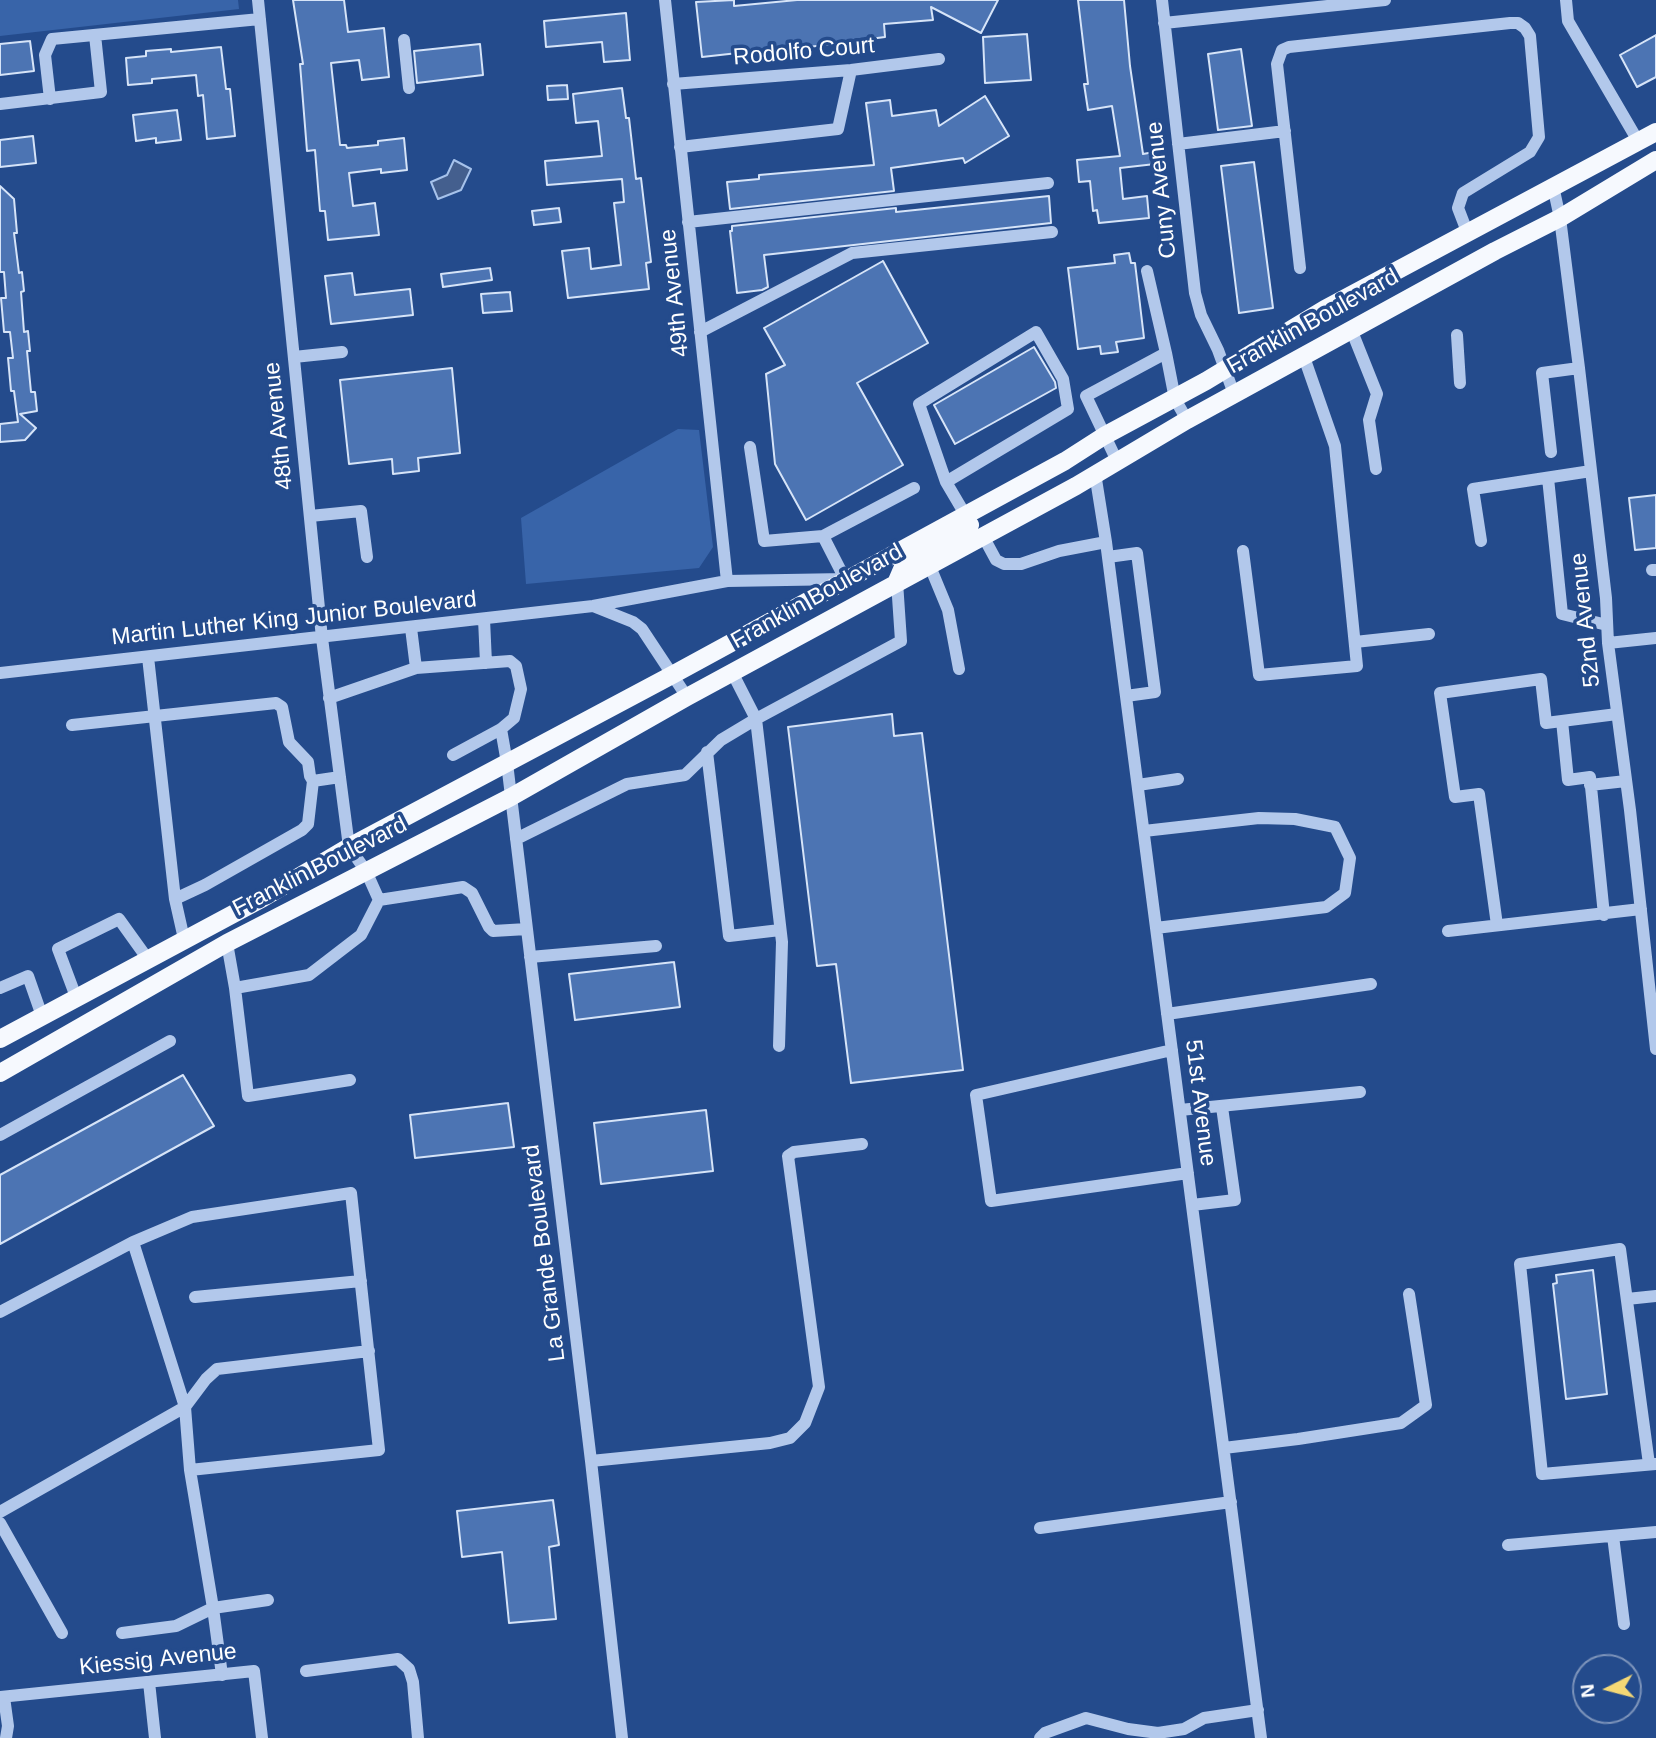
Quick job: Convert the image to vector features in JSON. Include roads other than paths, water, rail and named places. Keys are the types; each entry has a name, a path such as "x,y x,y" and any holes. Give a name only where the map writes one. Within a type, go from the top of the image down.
{"main road":[{"name":"Franklin Boulevard","path":"0,1073 227,943 511,797 929,564 973,526 1002,495 1175,399 1325,309 1656,132"},
{"name":"Franklin Boulevard","path":"0,1040 147,958 263,898 349,847 674,674 845,579 1095,473 1186,419 1560,218 1656,160"},
{"path":"897,582 909,560 973,526"}],"street":[{"name":"48th Avenue","path":"258,0 322,638 349,847"},
{"name":"49th Avenue","path":"665,0 727,581"},
{"name":"Cuny Avenue","path":"1162,0 1195,293 1201,315 1226,369 1234,394"},
{"path":"1164,23 1385,0"},
{"path":"1566,0 1568,21 1638,141"},
{"path":"50,99 45,55 52,39 260,19"},
{"path":"1300,268 1277,64 1282,50 1289,47 1518,23 1525,28 1530,36 1539,137 1530,152 1463,192 1458,208 1468,233"},
{"path":"0,104 101,92 94,34"},
{"path":"404,40 409,88"},
{"name":"Rodolfo Court","path":"673,84 851,70 939,58"},
{"path":"680,147 838,129 851,70"},
{"path":"1178,144 1285,131"},
{"path":"688,222 1048,183"},
{"name":"52nd Avenue","path":"1553,187 1560,218 1579,368 1656,1049"},
{"path":"700,332 852,253 1052,232"},
{"path":"1147,271 1175,399 1186,419"},
{"path":"1351,329 1377,394 1369,420 1376,469"},
{"path":"946,482 1068,409 1063,379 1036,332 919,404 946,482 996,560 1004,564 1021,564 1059,551 1106,542"},
{"path":"1457,335 1460,383"},
{"path":"294,357 342,352"},
{"path":"1116,459 1086,396 1166,353"},
{"path":"1243,551 1259,675 1357,666 1335,446 1304,357"},
{"path":"1551,452 1542,373 1579,368"},
{"path":"750,447 764,541 823,536 914,488"},
{"path":"1481,541 1473,489 1591,471"},
{"name":"51st Avenue","path":"1095,473 1261,1738"},
{"path":"1548,478 1562,614 1607,625"},
{"path":"310,516 361,511 367,557"},
{"path":"823,536 845,579"},
{"path":"1108,557 1137,553 1155,692 1126,696"},
{"path":"929,564 948,610 959,669"},
{"name":"Martin Luther King Junior Boulevard","path":"0,673 593,606 727,581 845,579"},
{"path":"516,839 627,784 684,775 721,740 901,641 897,582"},
{"name":"Martin Luther King Junior Boulevard","path":"593,606 633,622 642,629 687,697"},
{"path":"484,619 486,663"},
{"path":"411,628 416,668"},
{"path":"1355,642 1429,634"},
{"path":"1608,643 1656,638"},
{"path":"148,657 175,899 184,939"},
{"path":"330,698 416,668 510,661 516,666 521,689 514,718 501,729 453,755"},
{"path":"732,672 756,719 780,930 779,1046"},
{"path":"1497,925 1479,794 1455,797 1440,694 1541,679 1546,723 1617,714"},
{"path":"72,725 276,703 282,706 289,742 308,762 313,781 308,824 302,830 205,885 175,899"},
{"path":"1562,721 1568,780 1590,777 1604,915"},
{"name":"La Grande Boulevard","path":"501,729 591,1461 622,1738"},
{"path":"707,752 729,936 780,930"},
{"path":"313,781 340,777"},
{"path":"1138,785 1178,779"},
{"path":"1590,785 1626,781"},
{"path":"1144,831 1259,818 1295,819 1335,827 1350,858 1345,893 1326,907 1156,928"},
{"path":"349,847 366,871 379,900"},
{"path":"379,900 463,887 472,892 493,931 527,929"},
{"path":"235,988 309,975 361,934 379,900"},
{"path":"1448,930 1641,909"},
{"path":"76,997 58,949 119,919 147,958"},
{"path":"227,943 248,1096 350,1080"},
{"path":"530,957 656,946"},
{"path":"0,988 28,976 42,1016"},
{"path":"1167,1014 1371,984"},
{"path":"0,1135 170,1041"},
{"path":"1172,1050 976,1095 991,1201 1188,1173"},
{"path":"1180,1110 1360,1092"},
{"path":"1192,1205 1235,1200 1222,1107"},
{"path":"591,1461 770,1443 790,1438 805,1423 819,1387 788,1156 794,1152 862,1144"},
{"path":"0,1312 132,1242 192,1217 351,1193 379,1450 190,1470"},
{"path":"132,1242 185,1406 190,1470 222,1675"},
{"path":"1620,1249 1652,1464 1542,1474 1520,1264 1620,1249"},
{"path":"195,1297 361,1281"},
{"path":"1224,1448 1401,1423 1426,1405 1409,1294"},
{"path":"1626,1299 1656,1296"},
{"path":"0,1512 185,1406 205,1379 217,1369 369,1351"},
{"path":"1040,1528 1231,1502"},
{"path":"0,1523 62,1633"},
{"path":"1508,1545 1656,1532"},
{"path":"1613,1536 1624,1624"},
{"path":"122,1633 176,1626 213,1608 268,1600"},
{"path":"306,1671 398,1659 409,1669 413,1682 418,1738"},
{"name":"Kiessig Avenue","path":"2,1697 254,1671 262,1738"},
{"path":"149,1682 155,1738"},
{"path":"2,1697 8,1726 6,1738"},
{"path":"1040,1738 1045,1733 1086,1717 1128,1729 1158,1733 1184,1729 1204,1718 1258,1710"}]}
